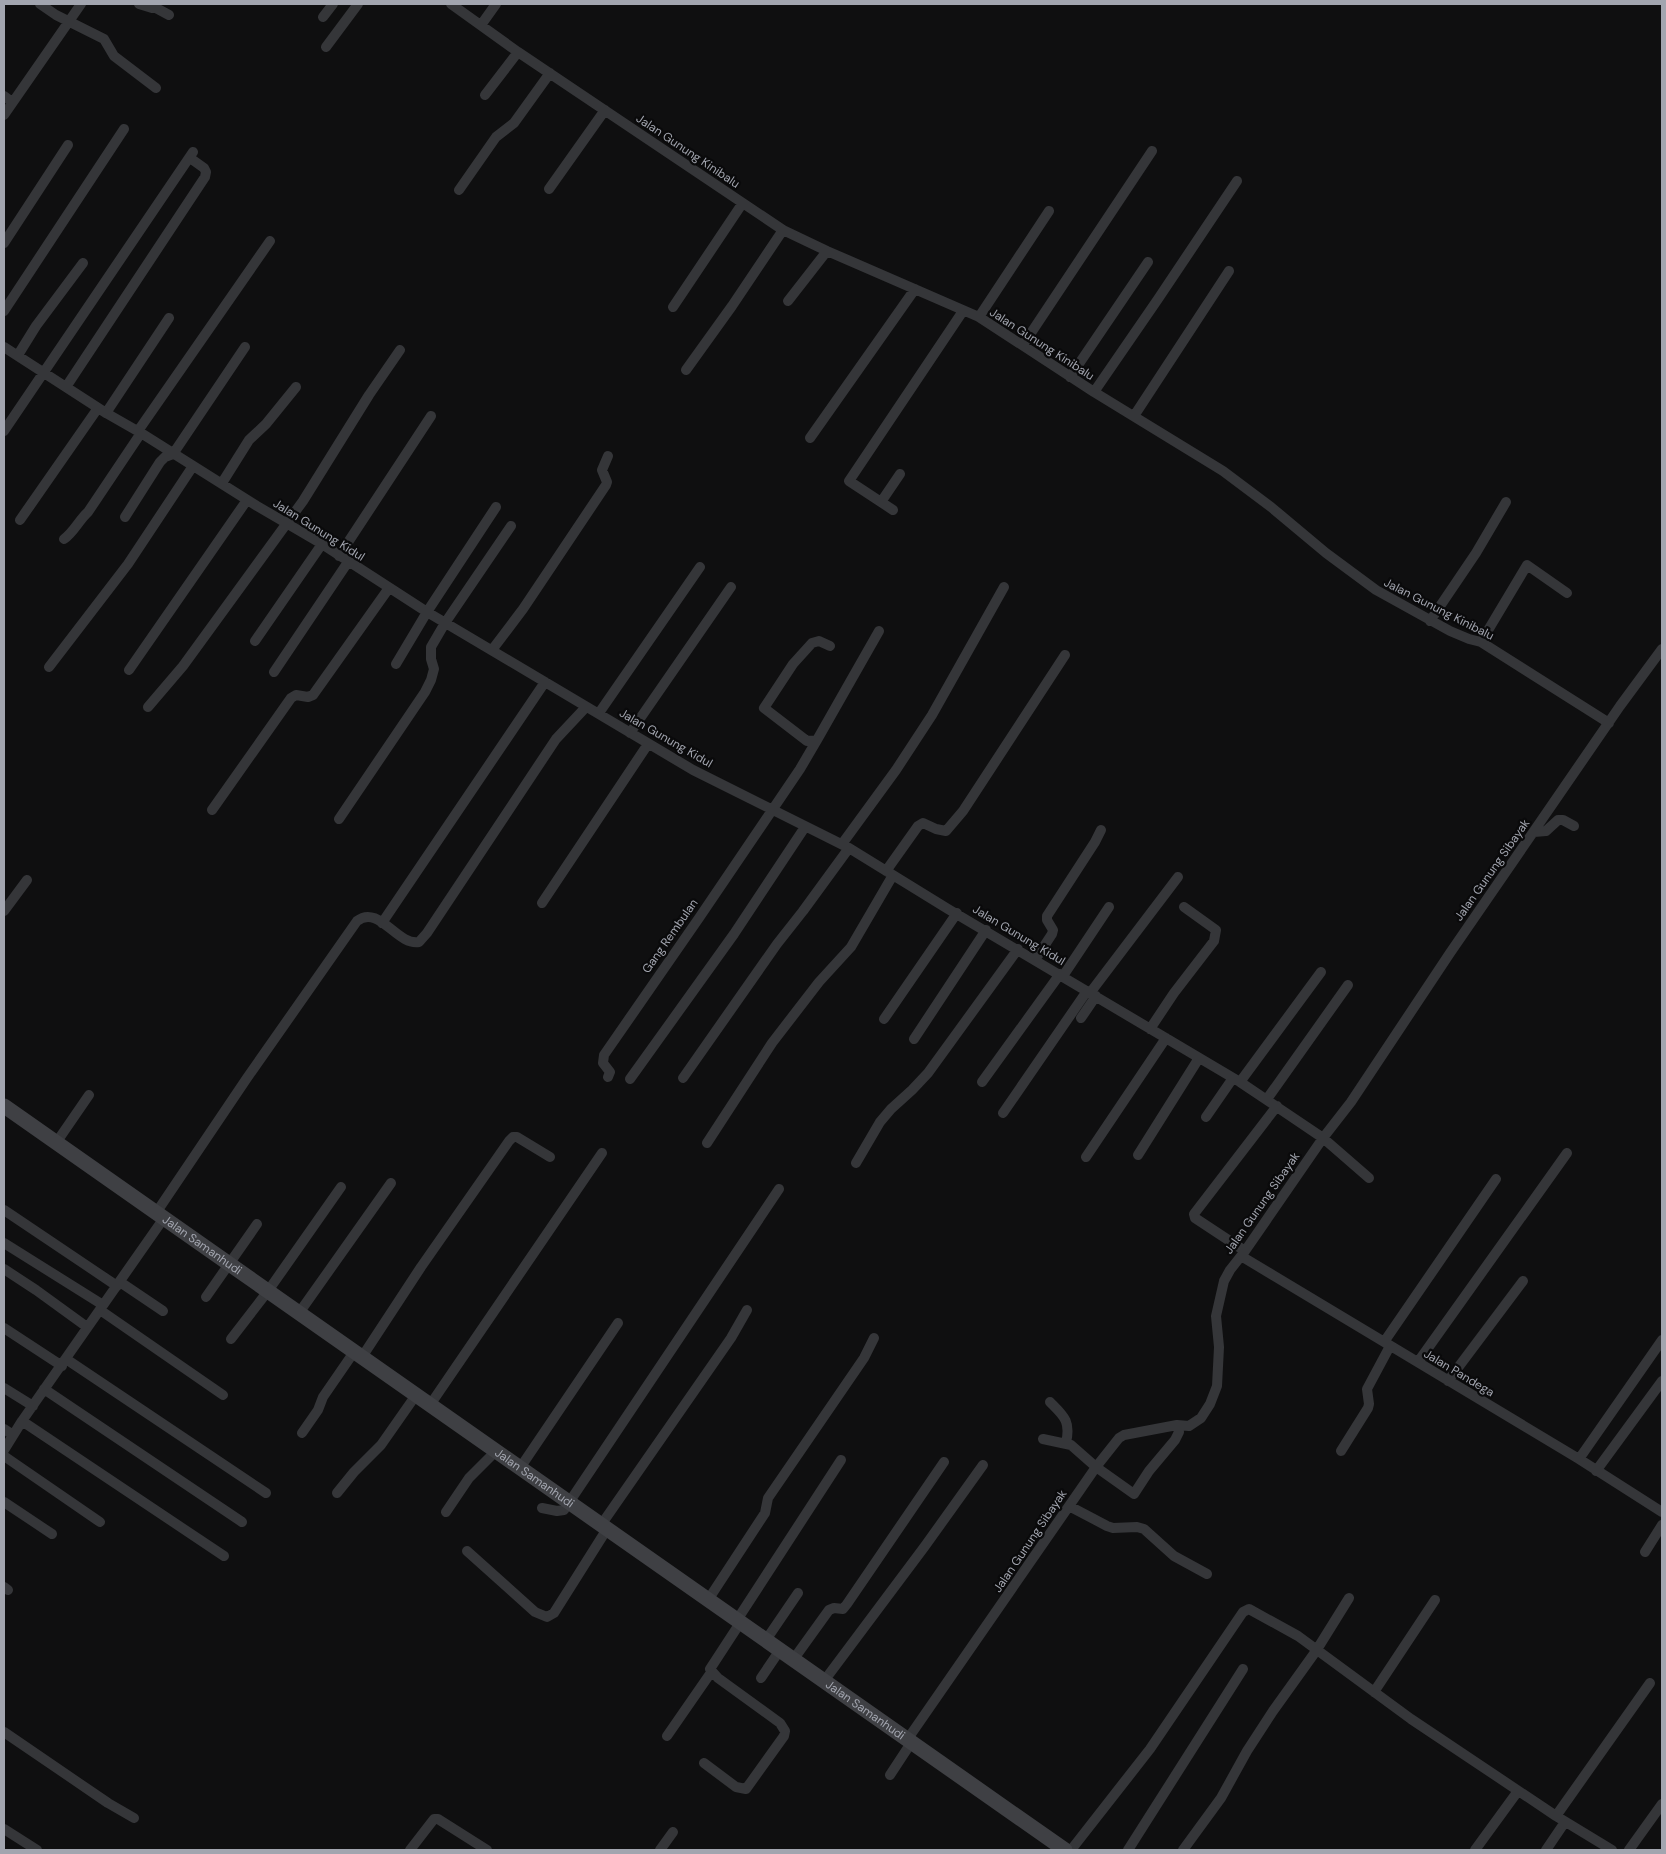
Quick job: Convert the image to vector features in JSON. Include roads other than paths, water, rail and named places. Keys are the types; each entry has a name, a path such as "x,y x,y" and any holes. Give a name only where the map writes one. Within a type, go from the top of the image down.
{"street":[{"path":"40,4 68,22 104,39 114,56 156,88"},
{"path":"4,115 8,99 81,4"},
{"path":"139,4 156,8 168,15"},
{"path":"323,17 333,4"},
{"path":"326,47 358,4"},
{"name":"Jalan Gunung Kinibalu","path":"451,4 518,52 783,230 826,251 979,317 1070,377 1223,471 1376,590 1430,621 1460,635 1481,642 1609,723"},
{"path":"481,25 496,4"},
{"path":"486,95 518,52"},
{"path":"459,190 496,137 514,123 550,73"},
{"path":"549,189 605,110"},
{"path":"4,312 124,129"},
{"path":"4,243 68,145"},
{"path":"1023,345 1152,151"},
{"path":"4,431 192,155 204,168 206,172 205,177 66,387"},
{"path":"1094,392 1236,181"},
{"path":"673,307 742,204"},
{"path":"979,317 1049,211"},
{"path":"686,370 783,230"},
{"path":"64,539 88,512 270,240"},
{"path":"788,301 826,251"},
{"path":"1070,377 1148,262"},
{"path":"18,356 36,326 83,263"},
{"path":"1134,416 1229,271"},
{"path":"810,438 915,289"},
{"path":"893,510 849,481 963,311"},
{"path":"20,520 170,318"},
{"name":"Jalan Gunung Kidul","path":"4,347 247,500 322,544 427,612 648,744 693,770 846,846 1237,1080 1322,1138 1369,1178"},
{"path":"125,516 160,462 165,457 173,454 245,347"},
{"path":"148,707 183,666 309,492 400,350"},
{"path":"222,483 250,440 266,424 296,386"},
{"path":"274,672 431,416"},
{"path":"492,650 523,609 606,484 607,482 602,470 608,456"},
{"path":"50,667 128,564 193,466"},
{"path":"881,502 900,474"},
{"path":"129,670 247,500"},
{"path":"1430,621 1476,552 1506,502"},
{"path":"396,664 427,612 496,507"},
{"path":"338,819 425,692 434,669 431,659 431,647 445,623 511,526"},
{"path":"255,641 322,544"},
{"path":"1481,642 1527,565 1567,593"},
{"path":"599,713 700,567"},
{"path":"630,733 731,587"},
{"path":"683,1078 777,944 803,912 932,715 1004,587"},
{"path":"212,810 291,698 296,695 308,697 313,695 389,588"},
{"name":"Gang Rembulan","path":"608,1077 610,1072 603,1063 604,1054 800,769 879,631"},
{"path":"817,740 808,741 764,708 793,664 812,643 819,641 830,646"},
{"name":"Jalan Gunung Sibayak","path":"890,1775 909,1741 1069,1506 1113,1445 1124,1434 1176,1425 1189,1426 1201,1418 1210,1404 1217,1386 1219,1347 1216,1316 1224,1281 1322,1138 1351,1102 1450,953 1662,649"},
{"path":"707,1143 772,1043 819,982 852,947 889,873 918,826 923,823 946,831 951,826 963,811 1065,655"},
{"path":"382,923 545,682"},
{"path":"4,1450 8,1432 22,1421 119,1284 247,1078 353,925 361,918 371,917 411,942 416,943 423,938 556,739 586,707"},
{"path":"542,904 648,744"},
{"path":"1534,832 1546,831 1558,820 1563,820 1574,826"},
{"path":"630,1079 734,934 805,827"},
{"path":"1034,960 1052,934 1053,930 1047,920 1047,916 1095,842 1100,830"},
{"path":"1003,1113 1178,877"},
{"path":"4,911 27,880"},
{"path":"982,1082 1109,907"},
{"path":"1150,1029 1174,993 1216,938 1216,930 1184,907"},
{"path":"884,1019 957,913"},
{"path":"914,1040 986,930"},
{"path":"856,1163 880,1122 928,1073 1018,949"},
{"path":"1206,1117 1321,972"},
{"path":"1267,1099 1348,985"},
{"path":"1081,1018 1091,993"},
{"path":"1086,1157 1166,1038"},
{"path":"1138,1155 1199,1058"},
{"path":"56,1142 89,1095"},
{"name":"Jalan Samanhudi","path":"4,1106 1065,1850"},
{"name":"Jalan Pandega","path":"1277,1106 1194,1214 1195,1218 1243,1254 1387,1344 1579,1459 1662,1512"},
{"path":"302,1433 318,1410 323,1397 358,1354 509,1141 517,1137 550,1157"},
{"path":"1418,1362 1567,1152"},
{"path":"430,1405 602,1153"},
{"path":"1341,1451 1368,1408 1367,1389 1387,1344 1496,1179"},
{"path":"299,1313 392,1183"},
{"path":"231,1339 268,1291 342,1186"},
{"path":"542,1508 561,1511 569,1502 779,1189"},
{"path":"4,1210 163,1311"},
{"path":"206,1297 257,1224"},
{"path":"4,1243 102,1308 223,1395"},
{"path":"4,1269 87,1327"},
{"path":"1448,1381 1523,1281"},
{"path":"466,1551 529,1607 547,1617 554,1613 604,1527 731,1338 747,1310"},
{"path":"520,1468 618,1323"},
{"path":"4,1328 64,1362 266,1493"},
{"path":"708,1600 765,1513 768,1498 864,1358 874,1338"},
{"path":"1579,1459 1662,1340"},
{"path":"1596,1470 1662,1381"},
{"path":"4,1388 33,1406"},
{"path":"44,1389 242,1522"},
{"path":"337,1493 380,1445 416,1396"},
{"path":"1050,1402 1065,1417 1067,1423 1066,1443"},
{"path":"22,1421 224,1556"},
{"path":"1043,1439 1056,1443 1066,1443 1130,1493 1135,1494 1150,1471 1178,1436 1179,1432 1176,1425"},
{"path":"446,1512 469,1478 496,1451"},
{"path":"4,1456 100,1522"},
{"path":"668,1736 712,1671 711,1667 738,1621 841,1460"},
{"path":"793,1660 829,1610 834,1608 843,1609 853,1596 944,1462"},
{"path":"824,1682 983,1465"},
{"path":"4,1502 52,1534"},
{"path":"1069,1506 1113,1528 1137,1527 1144,1529 1174,1556 1207,1574"},
{"path":"1645,1552 1662,1525"},
{"path":"766,1640 798,1593"},
{"path":"1183,1850 1221,1798 1252,1743 1316,1651 1350,1598"},
{"path":"1374,1692 1435,1600"},
{"path":"1071,1850 1150,1749 1245,1610 1254,1611 1287,1630 1411,1719 1560,1819 1612,1850"},
{"path":"761,1678 780,1650"},
{"path":"1128,1850 1243,1669"},
{"path":"704,1763 736,1787 746,1790 781,1742 785,1731 780,1723 718,1678 712,1671"},
{"path":"1546,1850 1560,1819 1650,1683"},
{"path":"4,1732 108,1803 134,1818"},
{"path":"1476,1850 1518,1791"},
{"path":"1629,1850 1662,1804"},
{"path":"410,1850 434,1819 450,1825 486,1850"},
{"path":"4,1829 37,1850"},
{"path":"660,1850 673,1832"}]}
